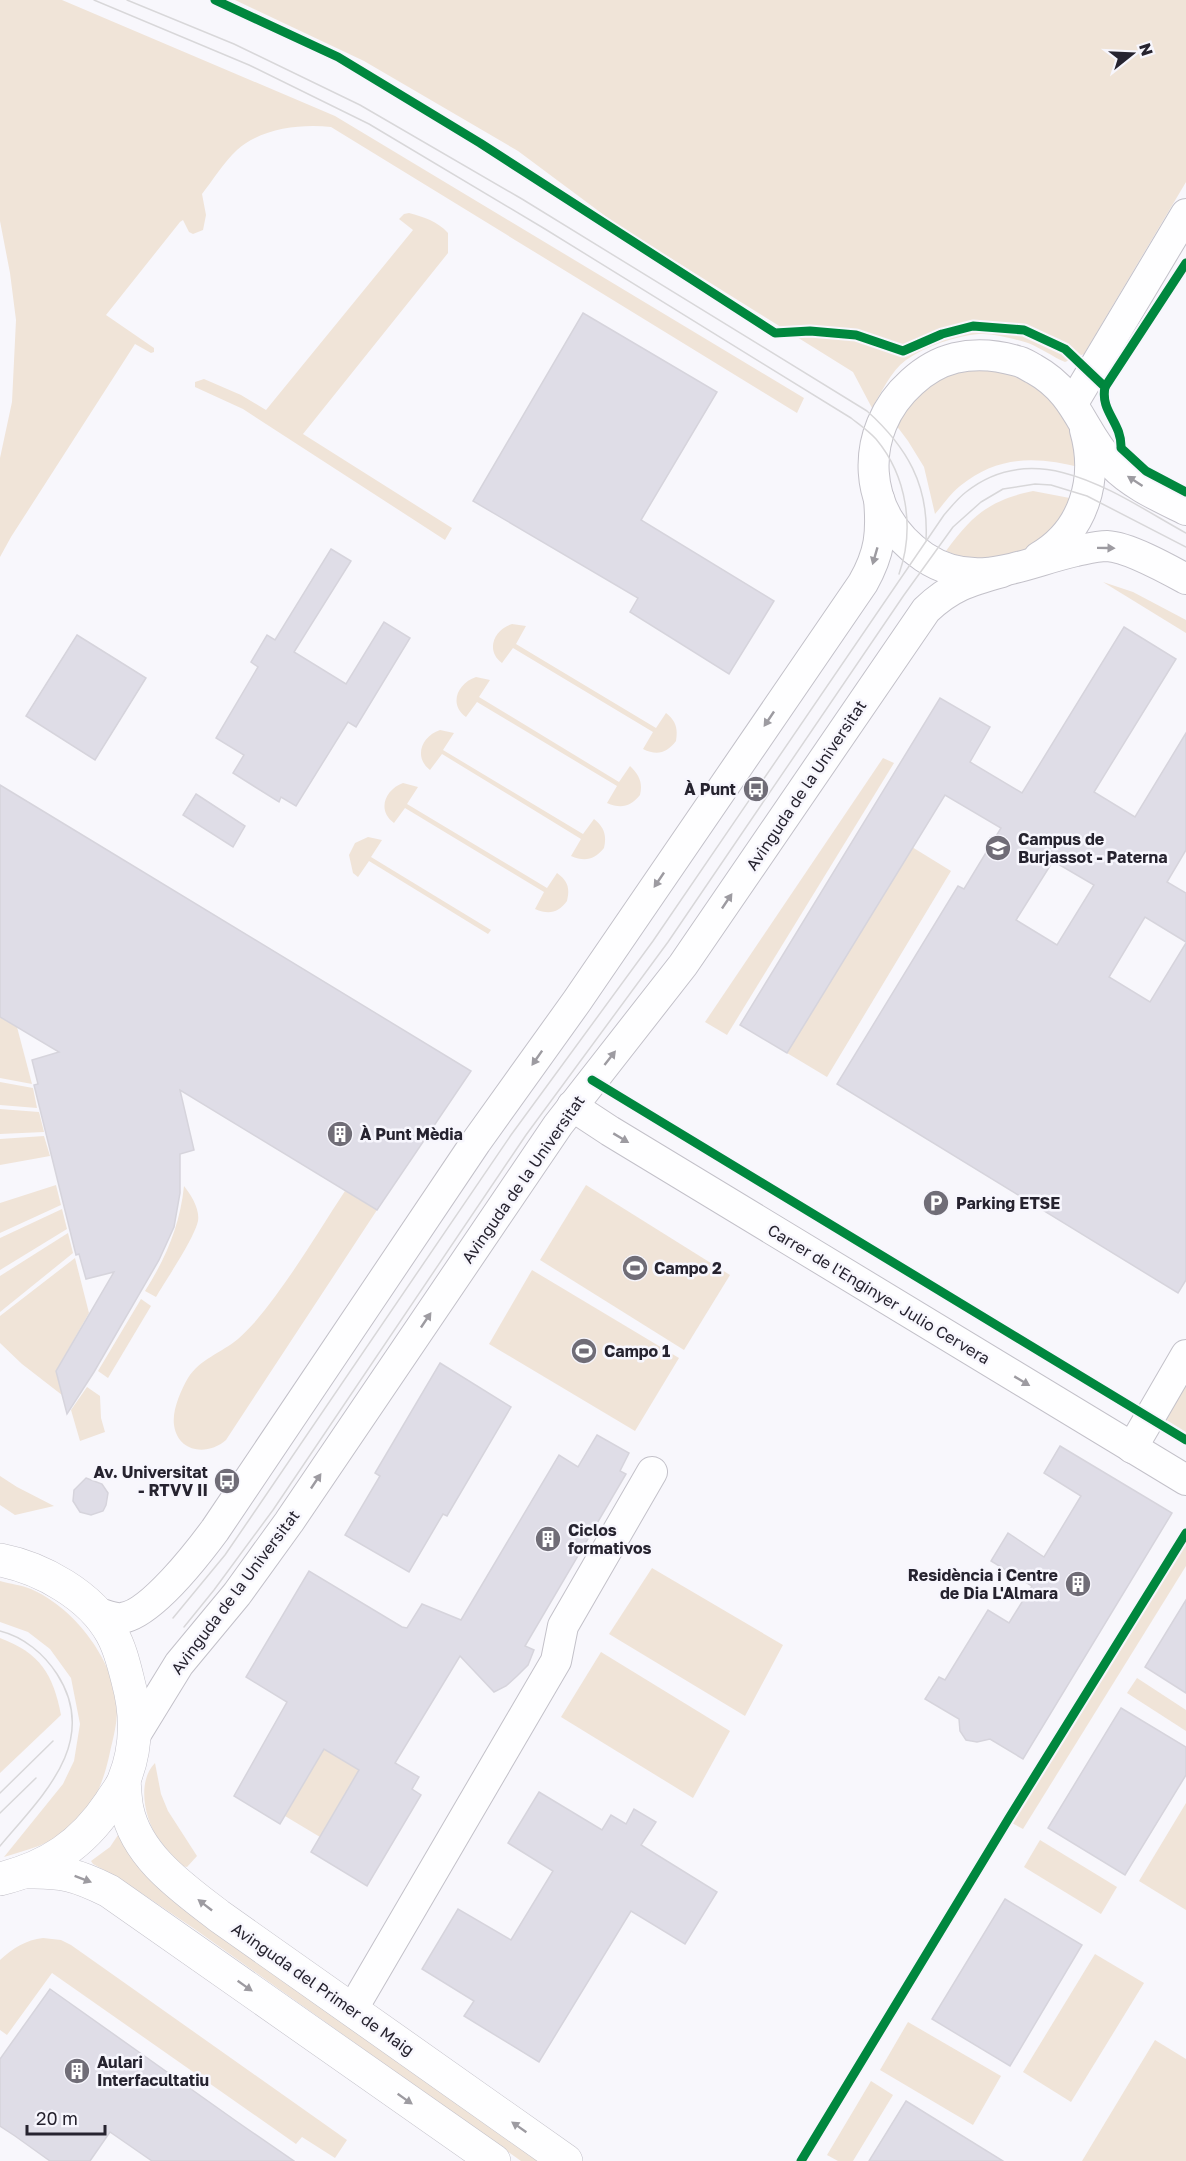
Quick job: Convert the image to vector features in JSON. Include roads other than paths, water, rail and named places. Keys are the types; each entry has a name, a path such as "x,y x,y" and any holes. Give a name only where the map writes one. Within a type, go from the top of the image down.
{"main road":[{"path":"5,1560 51,1577 96,1612 111,1633 122,1658 132,1695 136,1734 124,1781 97,1822 65,1853 9,1880"},
{"name":"Avinguda del Primer de Maig","path":"124,1781 127,1810 135,1832 167,1875 219,1916 566,2161"},
{"path":"9,1880 68,1874 86,1879 109,1891 494,2161"}],"street":[{"path":"1016,568 1054,549 1072,528 1085,501 1090,482 1091,450 1078,411 1186,214"},
{"path":"96,1612 120,1619 136,1612 185,1569 215,1530 476,1142 577,1001 863,584 874,564 880,541 879,499 873,470 876,440 881,423 898,394 923,372 954,358 988,355 1020,361 1050,378 1078,411 1113,465 1131,479 1186,510"},
{"path":"879,499 890,525 907,543 929,560 952,569 973,574 1016,568 1069,553 1107,546 1124,549 1186,579"},
{"name":"Avinguda de la Universitat","path":"136,1734 179,1664 237,1594 289,1522 572,1106 688,958 926,610 942,594 958,585 1016,568"},
{"name":"Carrer de l'Enginyer Julio Cervera","path":"572,1106 1186,1480"},
{"path":"1132,1448 1186,1355"},
{"path":"352,2010 556,1661 563,1626 652,1472"}],"tram line":[{"path":"94,0 249,65 369,124 545,229 851,418 876,439 895,469 901,486 907,521 907,539 899,574"},
{"path":"127,0 234,44 360,105 522,199 867,411 894,439 913,468 924,502 926,540"},
{"path":"173,1618 225,1555 511,1135 653,941 944,515 957,500 966,492 994,476 1022,469 1050,470 1079,477 1107,489 1186,533"},
{"path":"184,1627 273,1510 526,1135 668,942 904,595 953,527 981,502 1003,489 1035,484 1051,485 1087,496 1186,547"},
{"path":"0,1631 25,1642 40,1653 52,1667 69,1699 72,1723 69,1745 48,1788 0,1846"},
{"path":"0,1793 53,1741"},
{"path":"0,1813 36,1778"}],"place":[{"name":"À Punt","path":"756,789"},
{"name":"Campus de Burjassot - Paterna","path":"998,848"},
{"name":"À Punt Mèdia","path":"340,1134"},
{"name":"Parking ETSE","path":"936,1203"},
{"name":"Campo 2","path":"635,1268"},
{"name":"Campo 1","path":"584,1351"},
{"name":"Av. Universitat - RTVV II","path":"227,1481"},
{"name":"Ciclos formativos","path":"548,1539"},
{"name":"Residència i Centre de Dia L'Almara","path":"1078,1584"},
{"name":"Aulari Interfacultatiu","path":"77,2071"}]}
